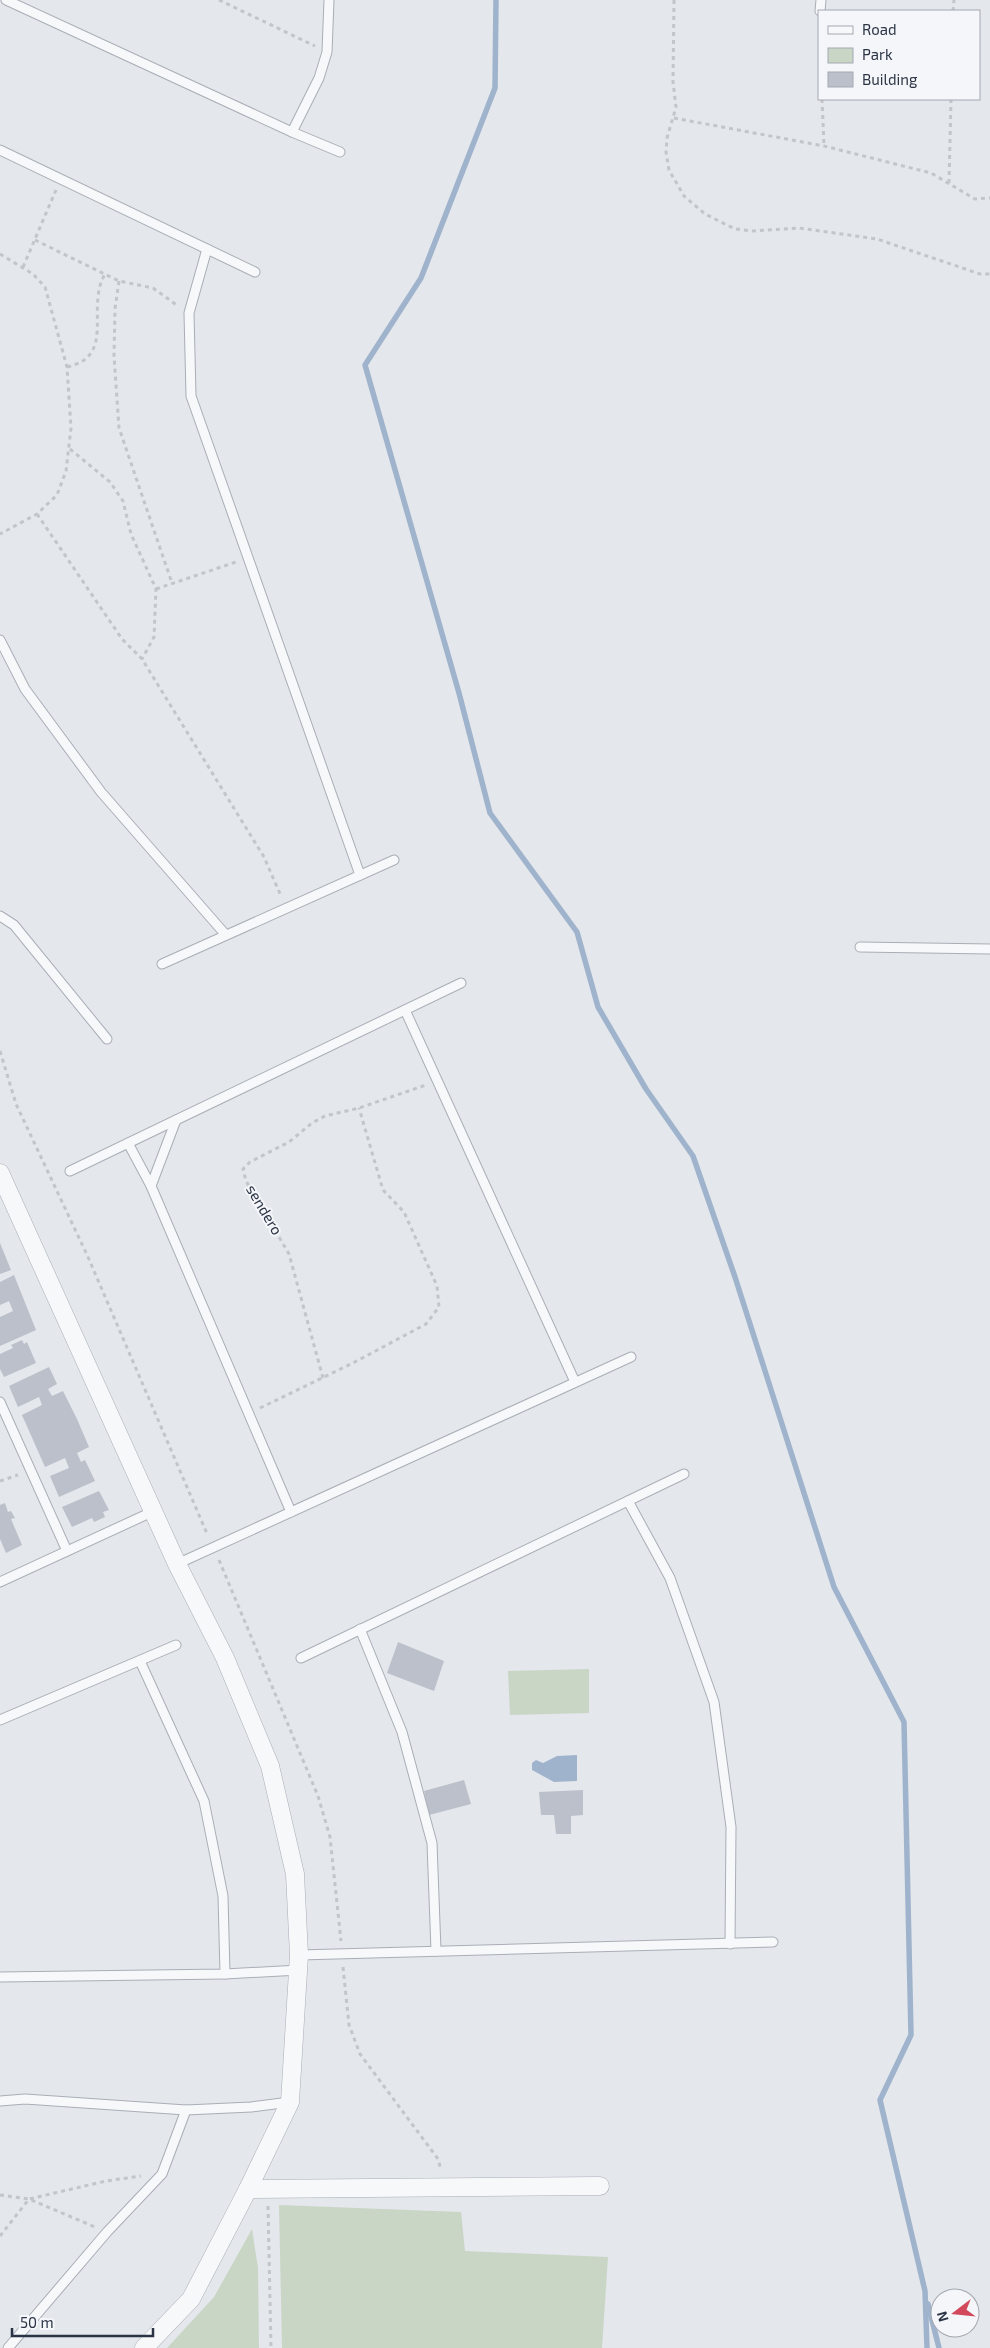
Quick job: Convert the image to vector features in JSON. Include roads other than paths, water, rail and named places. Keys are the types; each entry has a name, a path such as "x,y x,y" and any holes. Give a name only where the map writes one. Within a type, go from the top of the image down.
{"street":[{"path":"0,1173 177,1564 225,1658 270,1766 295,1874 299,1963 290,2102 248,2189 190,2299 144,2348"},
{"path":"248,2189 600,2186"}],"lane":[{"path":"6,0 292,132 340,152"},
{"path":"292,132 319,78 327,52 329,0"},
{"path":"0,150 255,272"},
{"path":"207,249 189,313 190,396 246,559 360,875"},
{"path":"0,640 25,689 101,792 225,934"},
{"path":"162,964 225,934 394,860"},
{"path":"0,916 14,925 107,1039"},
{"path":"860,947 990,949"},
{"path":"70,1171 462,982"},
{"path":"405,1010 575,1382"},
{"path":"151,1186 176,1120"},
{"path":"128,1143 151,1186 292,1512"},
{"path":"177,1564 631,1357"},
{"path":"0,1402 67,1551"},
{"path":"301,1658 684,1474"},
{"path":"628,1500 670,1578 714,1702 732,1827 730,1944"},
{"path":"0,1582 154,1511"},
{"path":"360,1629 402,1732 432,1843 436,1952"},
{"path":"0,1720 176,1645"},
{"path":"140,1661 204,1801 223,1896 225,1974"},
{"path":"0,1977 225,1974 299,1963 342,1954 773,1942"},
{"path":"0,2101 26,2099 186,2110 251,2107 290,2102"},
{"path":"8,2348 107,2232 162,2174 186,2110"}],"water":[{"path":"577,1755 577,1781 554,1782 532,1770 532,1763 536,1760 543,1763 557,1756"}],"waterway":[{"path":"496,0 495,88 421,278 365,365 459,693 490,813 577,932 598,1007 646,1089 693,1156 735,1277 834,1587 904,1722 911,2035 880,2100 925,2291 927,2348"},
{"path":"928,2304 939,2348"}]}
